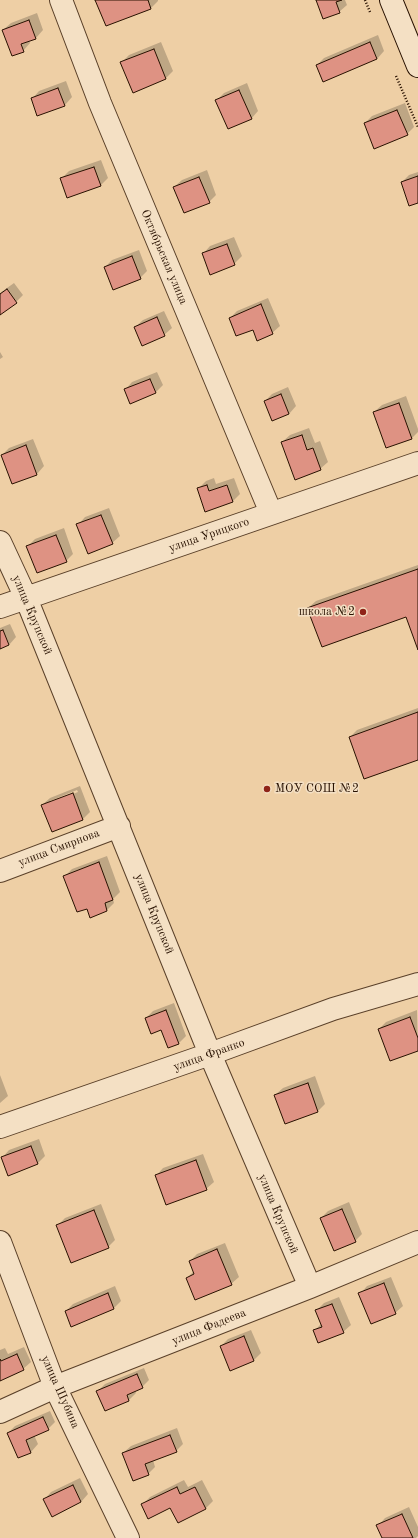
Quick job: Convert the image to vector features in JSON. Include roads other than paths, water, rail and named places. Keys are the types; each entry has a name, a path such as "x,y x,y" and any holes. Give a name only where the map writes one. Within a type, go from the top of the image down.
{"street":[{"name":"Октябрьская улица","path":"61,0 100,103 271,513"},
{"path":"391,0 418,66"},
{"name":"улица Урицкого","path":"0,607 418,462"},
{"name":"улица Крупской","path":"0,542 26,598 210,1054 310,1287"},
{"name":"улица Смирнова","path":"0,871 119,826"},
{"name":"улица Франко","path":"0,1127 210,1054 333,1009 418,984"},
{"name":"улица Шубина","path":"0,1242 55,1387 128,1538"},
{"name":"улица Фадеева","path":"0,1412 55,1387 310,1287 418,1242"}],"place":[{"name":"школа №2","path":"363,612"},
{"name":"МОУ СОШ №2","path":"267,789"}]}
